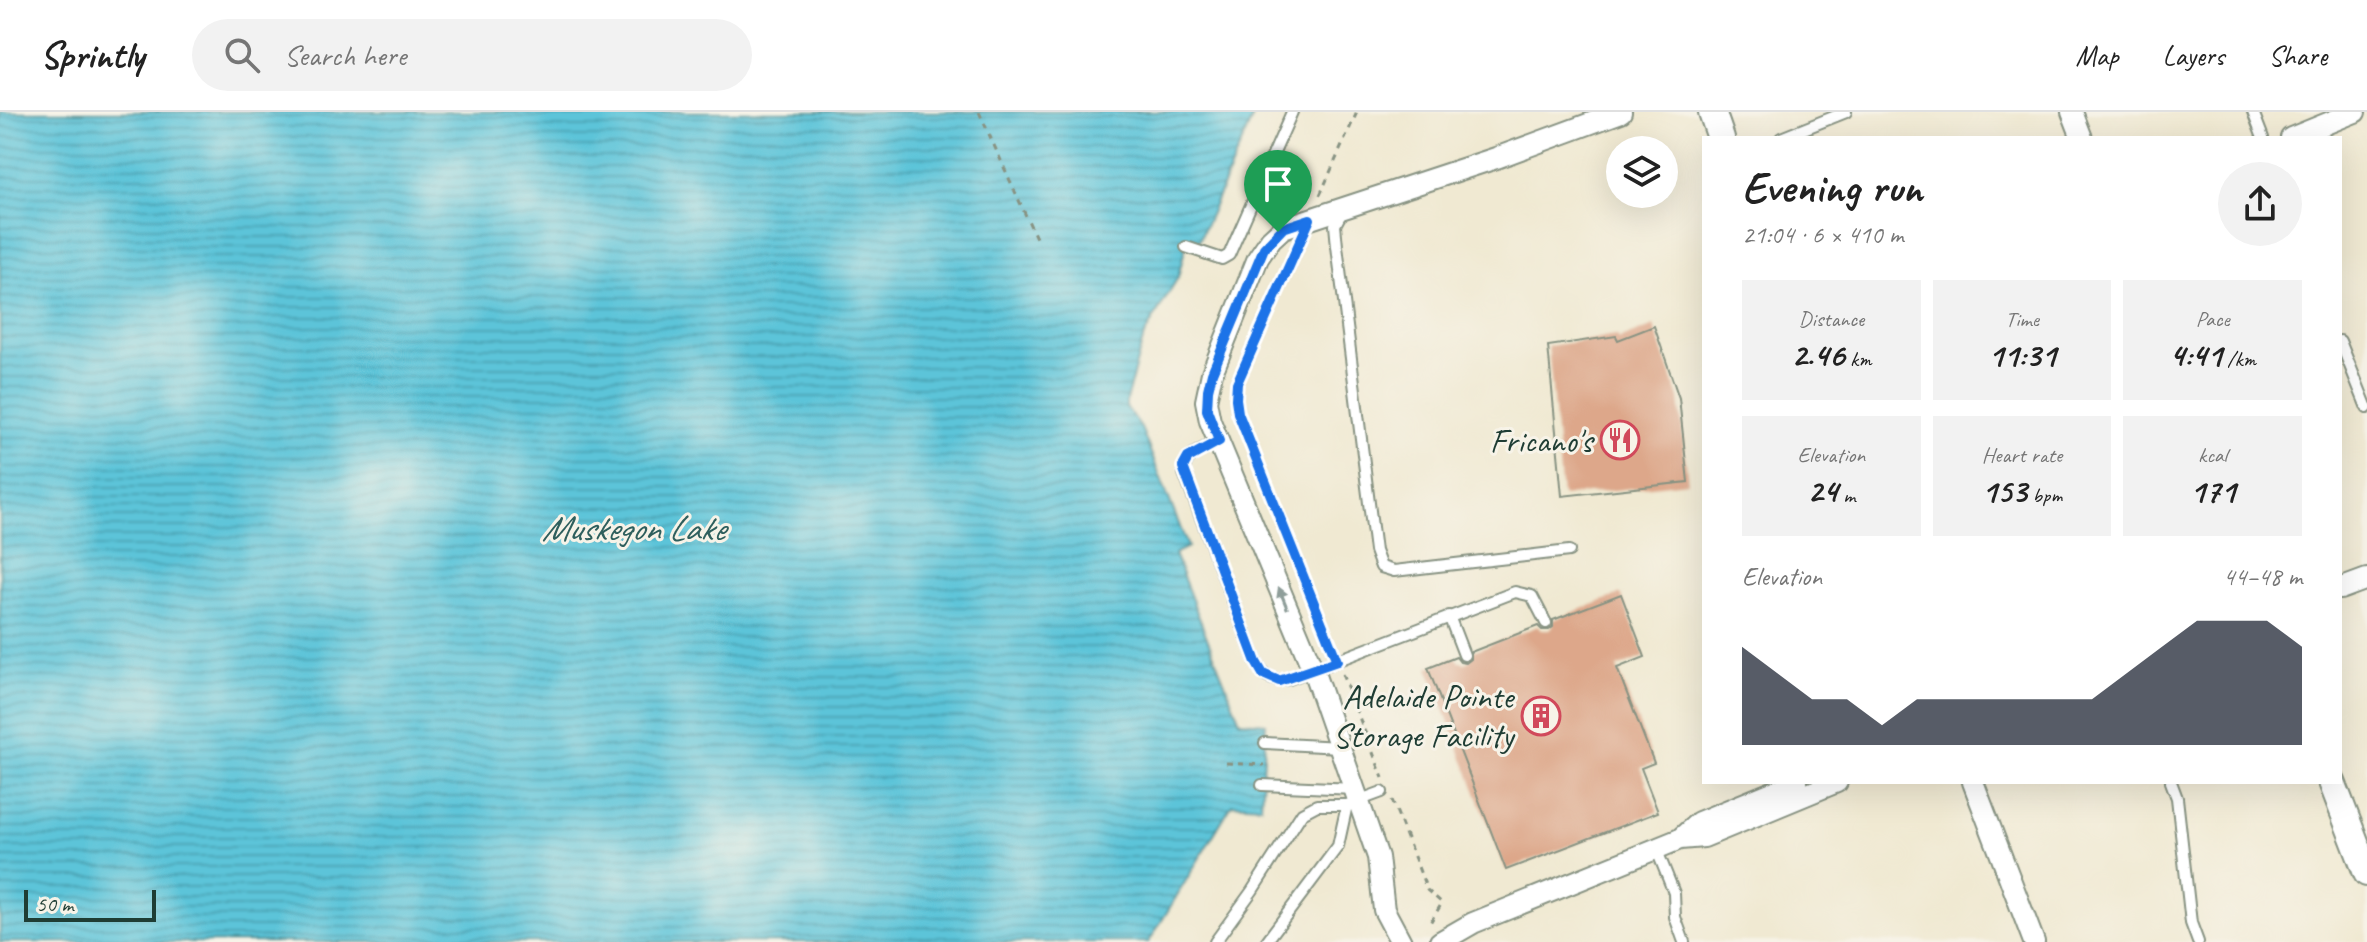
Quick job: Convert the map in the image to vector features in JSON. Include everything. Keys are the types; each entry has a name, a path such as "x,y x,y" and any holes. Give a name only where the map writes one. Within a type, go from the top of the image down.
{"street":[{"path":"1401,942 1384,910 1380,865 1354,798 1313,670 1207,410 1208,390 1258,258 1278,232 1621,112"},
{"path":"1712,112 1720,136"},
{"path":"2072,112 2081,136"},
{"path":"2296,136 2355,112"},
{"path":"2342,588 2367,579"},
{"path":"1680,839 1699,822 1792,784"},
{"path":"1433,936 1473,923 1680,839 1704,837 1832,784"},
{"path":"1974,784 2034,942"},
{"path":"2333,784 2367,873"}],"lane":[{"path":"1186,247 1222,259 1229,255 1292,112"},
{"path":"1786,136 1846,112"},
{"path":"2253,112 2262,136"},
{"path":"1346,208 1337,219 1335,232 1378,562 1384,569 1394,571 1569,551"},
{"path":"2342,346 2367,408"},
{"path":"1219,441 1188,458 1183,467 1184,473 1263,674 1279,681 1495,598 1521,592 1536,600 1546,623"},
{"path":"1449,616 1464,655"},
{"path":"1265,743 1340,747"},
{"path":"2172,784 2177,798 2191,923 2198,942"},
{"path":"1262,785 1354,798"},
{"path":"1215,942 1302,813 1317,805 1382,792"},
{"path":"1266,942 1338,846 1354,798"},
{"path":"1656,848 1674,893 1675,917 1684,942"}],"path":[{"path":"979,112 1036,238"},
{"path":"1357,112 1237,383 1236,399 1244,427 1422,880 1430,895 1442,903 1433,936"},
{"path":"1226,763 1264,765"}],"water":[{"name":"Muskegon Lake","path":"0,112 1255,112 1197,245 1187,241 1178,277 1144,336 1126,407 1141,428 1188,547 1174,554 1240,721 1266,723 1261,806 1232,804 1149,942 0,942"}],"building":[{"name":"Fricano's","path":"1654,326 1679,398 1688,482 1562,496 1548,346 1616,336 1618,340"},
{"name":"Adelaide Pointe Storage Facility","path":"1621,594 1645,657 1617,668 1654,763 1641,768 1658,812 1506,870 1428,668 1456,657 1466,663 1471,659 1471,652 1538,626 1549,630 1553,627 1553,620"}],"place":[{"name":"Fricano's","path":"1620,440"},
{"name":"Adelaide Pointe Storage Facility","path":"1541,716"}],"route":[{"path":"1310,219 1237,383 1236,399 1238,413 1337,661 1279,681 1263,674 1256,662 1183,467 1192,455 1219,441 1206,401 1212,373 1258,258 1278,232 1310,219"}]}
